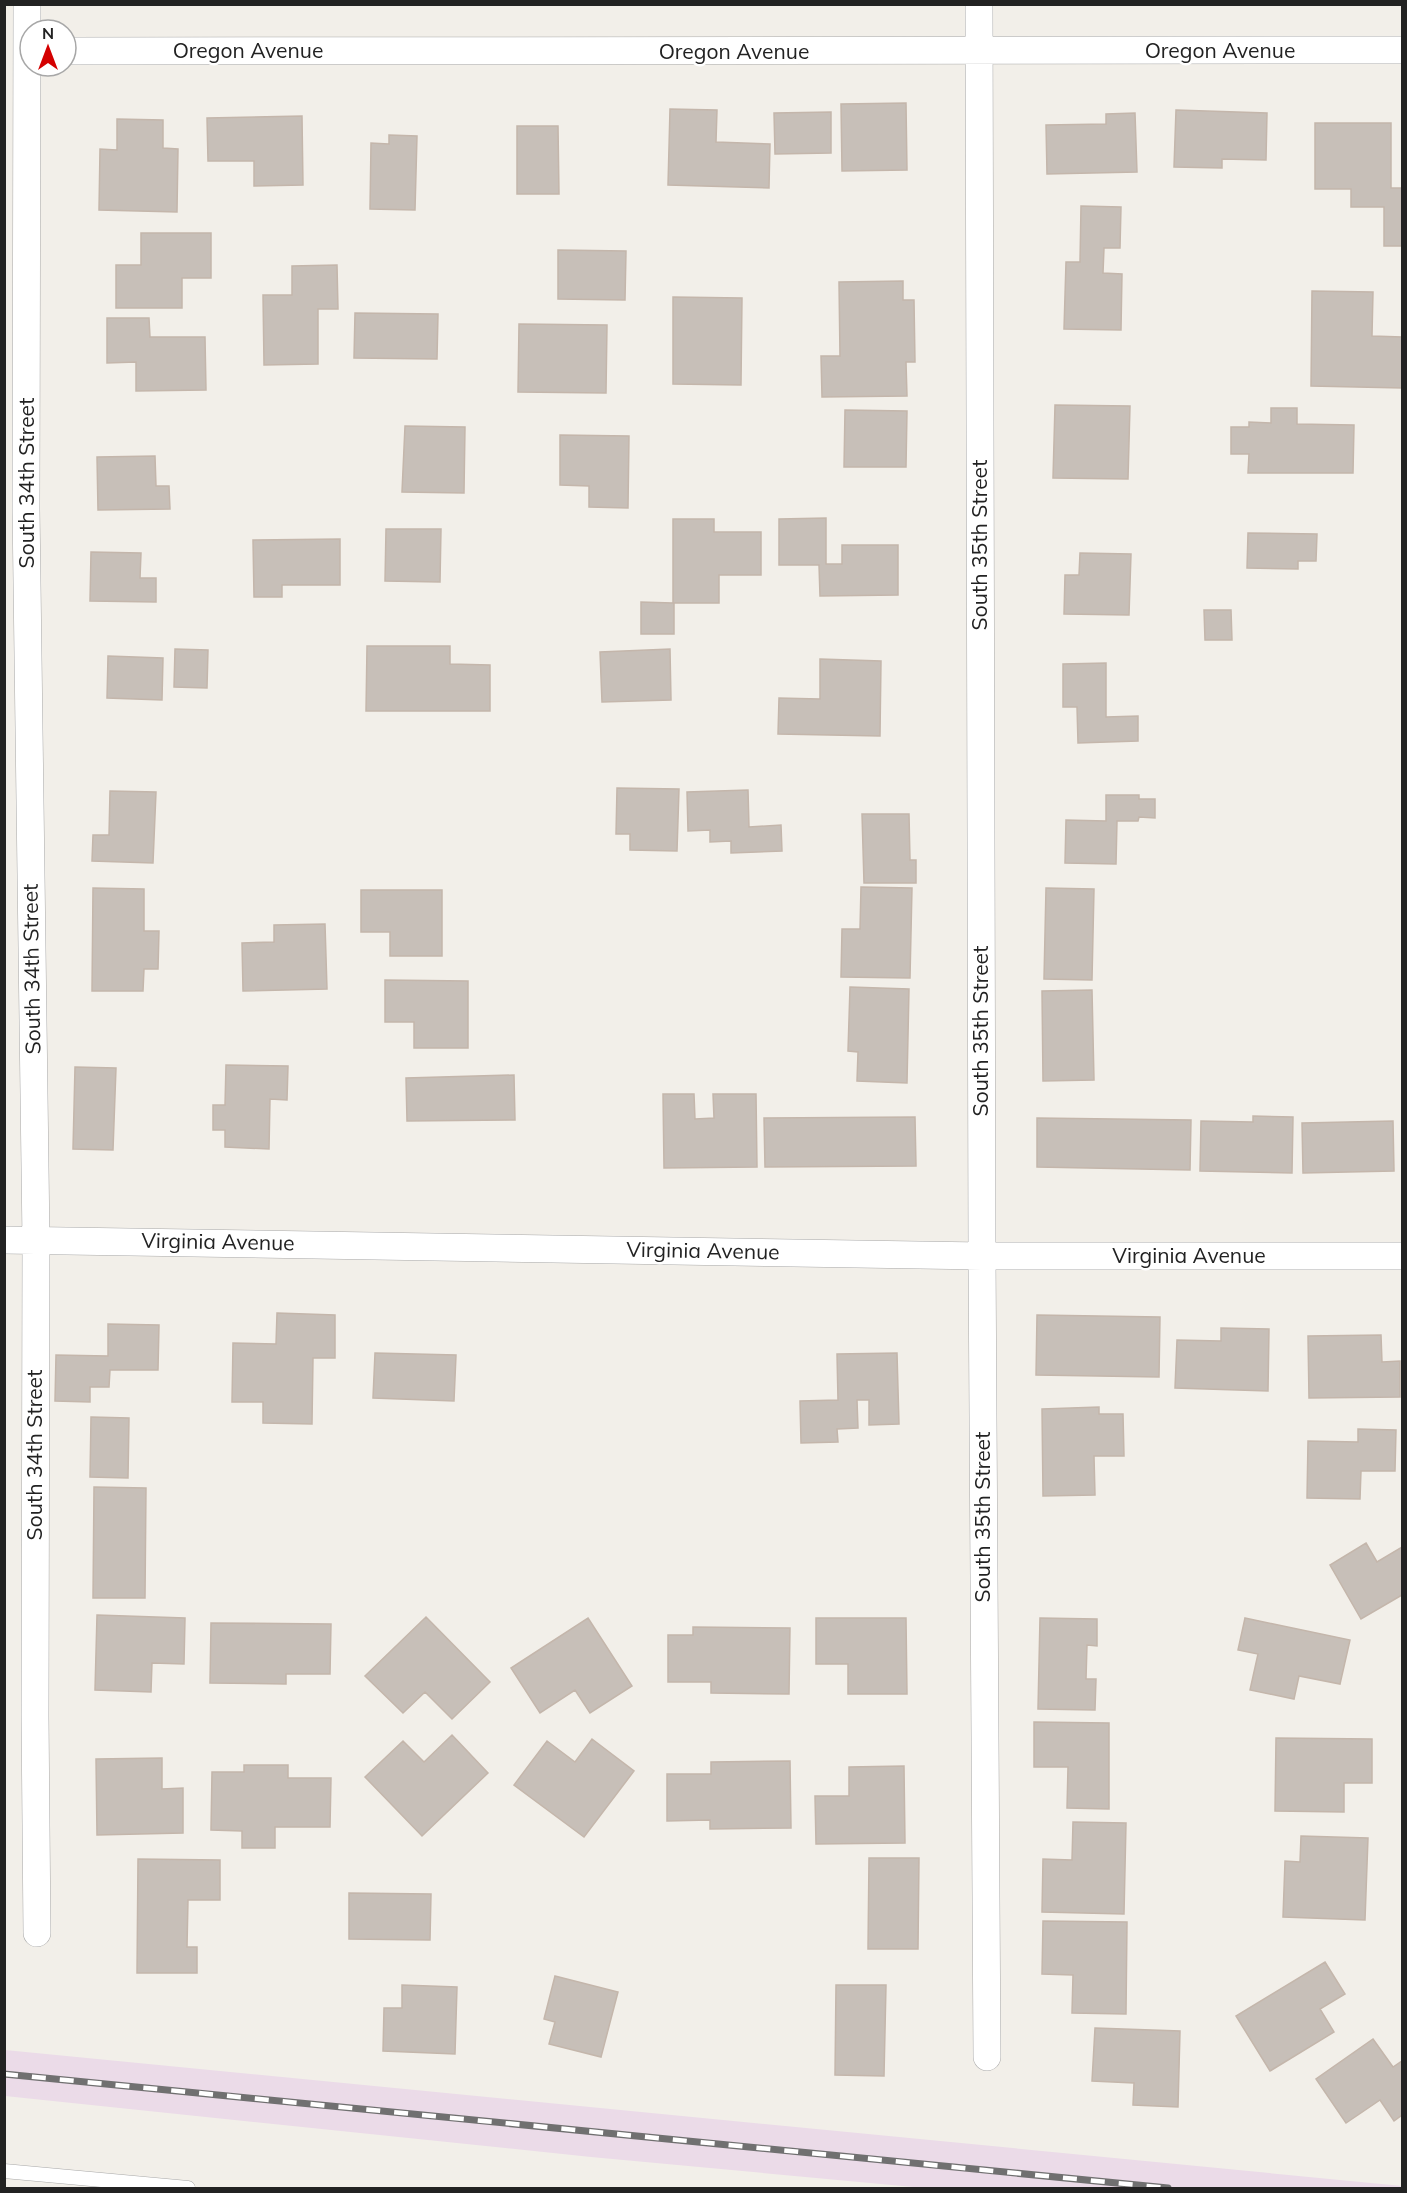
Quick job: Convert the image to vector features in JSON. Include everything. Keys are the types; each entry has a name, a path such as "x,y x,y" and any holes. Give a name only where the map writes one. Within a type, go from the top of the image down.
{"street":[{"name":"South 35th Street","path":"979,4 982,1256 987,2057"},
{"name":"Oregon Avenue","path":"78,51 1402,50"},
{"name":"South 34th Street","path":"21,78 15,509 36,1240 37,1933"},
{"name":"Virginia Avenue","path":"4,1240 982,1256 1402,1256"}],"lane":[{"path":"4,2171 188,2188"}],"shaded area":[{"path":"5,2050 1402,2186 1402,2188 924,2188 591,2157 5,2096"}],"building":[{"path":"906,103 907,170 842,171 841,104"},
{"path":"670,109 717,110 716,142 770,144 769,188 668,185"},
{"path":"1176,110 1267,113 1266,160 1222,159 1222,168 1174,167"},
{"path":"831,112 831,153 775,154 774,113"},
{"path":"1135,113 1137,172 1047,174 1046,125 1106,124 1106,114"},
{"path":"302,116 303,185 254,186 254,161 208,161 207,118"},
{"path":"117,119 163,120 163,148 178,149 177,212 99,210 100,149 117,150"},
{"path":"1315,123 1391,123 1391,188 1402,188 1402,246 1384,246 1384,207 1351,207 1351,189 1315,189"},
{"path":"517,126 558,126 559,194 517,194"},
{"path":"389,135 417,136 415,210 370,209 371,143 389,144"},
{"path":"1081,206 1121,207 1120,248 1104,248 1103,273 1122,274 1121,330 1064,329 1066,262 1080,262"},
{"path":"141,233 211,233 211,278 182,278 182,308 116,308 116,265 141,265"},
{"path":"558,250 626,251 625,300 558,299"},
{"path":"337,265 338,309 318,309 318,364 264,365 263,295 292,295 292,266"},
{"path":"903,281 903,300 914,300 915,362 906,362 907,396 822,397 821,356 840,356 839,282"},
{"path":"1312,291 1373,292 1372,336 1402,337 1402,388 1311,386"},
{"path":"673,297 742,298 741,385 673,384"},
{"path":"355,313 438,314 437,359 354,358"},
{"path":"107,318 149,318 150,337 205,337 206,390 136,391 136,362 107,363"},
{"path":"519,324 607,325 606,393 518,392"},
{"path":"1055,405 1130,406 1128,479 1053,478"},
{"path":"1271,408 1297,408 1297,424 1354,425 1353,473 1248,473 1249,454 1231,454 1231,427 1249,427 1249,422 1271,423"},
{"path":"845,410 907,411 906,467 844,467"},
{"path":"405,426 465,427 464,493 402,492"},
{"path":"560,435 629,436 628,508 589,507 589,486 560,485"},
{"path":"155,456 156,486 169,486 170,509 98,510 97,457"},
{"path":"826,518 826,564 842,564 842,545 898,545 898,595 820,596 819,565 779,565 779,519"},
{"path":"673,519 714,519 714,532 761,532 761,575 719,575 719,603 674,603 674,634 641,634 641,602 673,603"},
{"path":"386,529 441,529 440,582 385,581"},
{"path":"1248,533 1317,534 1316,561 1298,561 1298,569 1247,568"},
{"path":"340,539 340,585 282,585 282,597 254,597 253,540"},
{"path":"91,552 141,553 140,578 156,578 156,602 90,601"},
{"path":"1080,553 1131,554 1129,615 1064,614 1065,575 1079,575"},
{"path":"1204,610 1231,610 1232,640 1205,640"},
{"path":"367,646 450,646 450,664 490,665 490,711 366,711"},
{"path":"175,649 208,650 207,688 174,687"},
{"path":"670,649 671,700 602,702 600,652"},
{"path":"108,656 163,658 162,700 107,698"},
{"path":"820,659 881,661 880,736 778,734 779,698 820,699"},
{"path":"1106,663 1106,717 1138,716 1138,741 1078,743 1077,707 1063,707 1063,664"},
{"path":"617,788 679,789 677,851 630,850 630,834 616,834"},
{"path":"748,790 749,827 781,825 782,851 731,853 731,841 710,842 710,830 688,831 687,792"},
{"path":"110,791 156,792 153,863 92,861 93,835 109,835"},
{"path":"1106,795 1139,795 1139,799 1155,799 1155,818 1139,817 1138,821 1117,821 1116,864 1065,863 1066,820 1106,821"},
{"path":"862,814 909,814 910,860 916,860 916,883 864,883"},
{"path":"861,887 912,888 910,978 841,977 842,929 860,929"},
{"path":"93,888 144,889 144,931 159,931 158,969 144,969 143,991 92,991"},
{"path":"1046,888 1094,889 1092,980 1044,979"},
{"path":"361,890 442,890 442,956 390,956 390,932 361,932"},
{"path":"325,924 327,989 243,991 242,943 274,942 274,925"},
{"path":"385,980 468,981 468,1048 414,1048 414,1022 385,1022"},
{"path":"850,987 909,989 907,1083 857,1081 858,1052 848,1051"},
{"path":"1092,990 1094,1080 1043,1081 1042,991"},
{"path":"226,1065 288,1066 287,1100 270,1099 269,1149 225,1147 225,1130 213,1130 213,1105 225,1105"},
{"path":"75,1067 116,1068 113,1150 73,1149"},
{"path":"514,1075 515,1120 407,1121 406,1078"},
{"path":"663,1094 694,1094 695,1119 714,1118 713,1094 756,1094 757,1167 664,1168"},
{"path":"1253,1116 1293,1117 1292,1173 1200,1171 1201,1121 1253,1122"},
{"path":"915,1117 916,1166 765,1167 764,1118"},
{"path":"1037,1118 1191,1120 1190,1170 1037,1167"},
{"path":"1393,1121 1394,1171 1303,1173 1302,1123"},
{"path":"277,1313 335,1315 335,1358 313,1358 312,1424 263,1423 263,1402 232,1402 233,1343 276,1344"},
{"path":"1037,1315 1160,1317 1159,1377 1036,1375"},
{"path":"108,1324 159,1325 158,1370 110,1370 109,1387 90,1387 90,1402 55,1401 56,1355 108,1356"},
{"path":"1221,1328 1269,1329 1268,1391 1175,1388 1177,1340 1221,1341"},
{"path":"1381,1335 1382,1362 1400,1361 1400,1397 1309,1398 1308,1336"},
{"path":"375,1353 456,1355 454,1401 373,1398"},
{"path":"897,1353 899,1424 869,1425 869,1400 857,1400 858,1428 837,1429 838,1442 801,1443 800,1401 838,1400 837,1354"},
{"path":"1099,1407 1099,1414 1123,1414 1124,1456 1094,1456 1095,1495 1043,1496 1042,1409"},
{"path":"91,1417 129,1418 128,1478 90,1477"},
{"path":"1358,1429 1396,1430 1395,1471 1361,1471 1360,1499 1307,1498 1308,1441 1358,1442"},
{"path":"94,1487 146,1488 145,1598 93,1598"},
{"path":"1366,1543 1377,1562 1402,1547 1402,1595 1361,1619 1330,1565"},
{"path":"97,1615 185,1618 184,1664 152,1663 151,1692 95,1690"},
{"path":"426,1617 490,1682 452,1719 425,1692 403,1713 365,1676"},
{"path":"588,1618 632,1686 590,1713 575,1690 540,1713 511,1668"},
{"path":"816,1618 906,1618 907,1694 848,1694 848,1664 816,1664"},
{"path":"1040,1618 1097,1619 1097,1646 1087,1645 1086,1679 1096,1679 1095,1710 1038,1709"},
{"path":"1245,1618 1350,1640 1340,1684 1299,1676 1294,1699 1250,1690 1258,1654 1238,1650"},
{"path":"211,1623 331,1624 330,1674 286,1674 286,1684 210,1683"},
{"path":"693,1627 790,1628 789,1694 711,1693 711,1682 668,1682 668,1635 693,1635"},
{"path":"1034,1722 1109,1723 1109,1809 1067,1808 1068,1767 1034,1767"},
{"path":"452,1735 488,1773 422,1836 365,1777 403,1741 424,1762"},
{"path":"1276,1738 1372,1739 1372,1783 1344,1783 1344,1812 1275,1811"},
{"path":"592,1739 634,1771 584,1837 514,1785 547,1741 575,1762"},
{"path":"162,1758 162,1789 183,1788 183,1833 97,1835 96,1759"},
{"path":"790,1761 791,1828 710,1829 710,1820 667,1821 667,1774 711,1774 711,1762"},
{"path":"244,1765 288,1765 288,1778 331,1778 330,1827 275,1827 275,1848 242,1848 242,1831 211,1830 212,1772 244,1772"},
{"path":"904,1766 905,1843 816,1844 815,1796 849,1796 849,1767"},
{"path":"1073,1822 1126,1823 1124,1914 1042,1912 1043,1859 1072,1860"},
{"path":"1301,1836 1368,1838 1365,1920 1283,1917 1285,1861 1300,1862"},
{"path":"869,1858 919,1858 918,1949 868,1949"},
{"path":"138,1859 220,1860 220,1900 188,1900 187,1947 197,1947 197,1973 137,1973"},
{"path":"349,1893 431,1894 430,1940 349,1939"},
{"path":"1043,1921 1127,1922 1126,2014 1072,2013 1073,1975 1042,1974"},
{"path":"1325,1962 1345,1994 1320,2009 1334,2032 1270,2071 1236,2016"},
{"path":"555,1976 618,1992 601,2057 549,2044 555,2022 544,2019"},
{"path":"402,1985 457,1987 455,2054 383,2051 384,2008 402,2008"},
{"path":"836,1985 886,1985 884,2076 835,2075"},
{"path":"1095,2028 1180,2031 1178,2107 1133,2105 1134,2083 1092,2081"},
{"path":"1373,2039 1393,2067 1402,2061 1402,2115 1394,2121 1380,2100 1346,2123 1316,2079"}],"railway":[{"path":"4,2074 1168,2188"}]}
